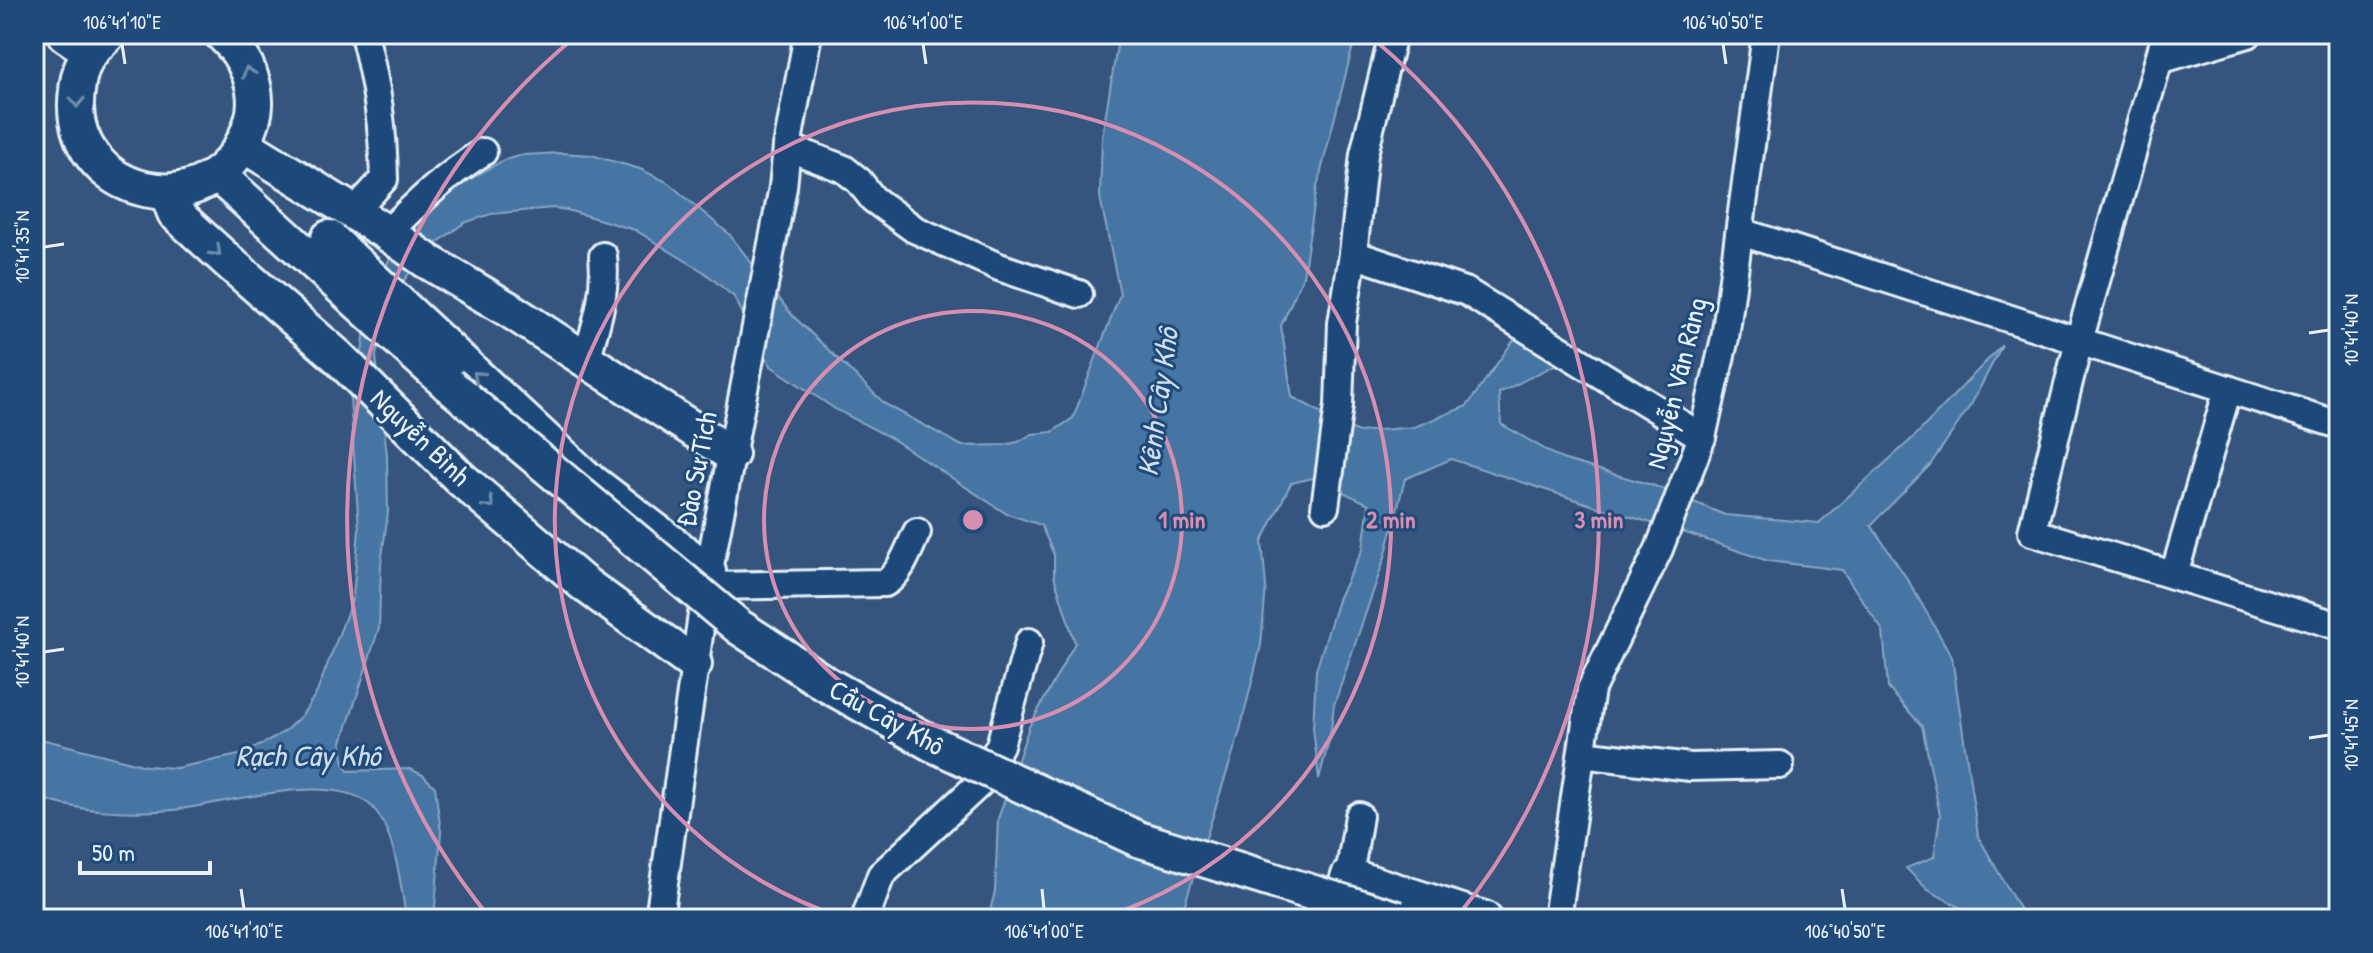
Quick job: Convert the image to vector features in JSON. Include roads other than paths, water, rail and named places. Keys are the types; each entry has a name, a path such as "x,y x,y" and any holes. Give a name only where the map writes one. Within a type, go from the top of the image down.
{"main road":[{"path":"88,40 75,105 80,132 93,157 114,176 139,188 167,192 194,187 218,175 233,162 244,145 254,117 253,87 243,59 222,34"},
{"path":"244,145 335,201 331,236"},
{"path":"218,175 331,236 585,477 707,578"},
{"name":"Nguyễn Bình","path":"167,192 175,213 337,356 461,479 583,583 694,664"},
{"path":"331,236 391,236 731,454"},
{"name":"Cầu Cây Khô","path":"331,236 449,385 739,627 852,699 943,749 1138,839 1398,919"},
{"path":"1335,919 1349,876 1484,919"}],"street":[{"path":"331,236 384,179 384,135 376,82 364,34"},
{"name":"Đào Sư Tích","path":"659,919 707,578 755,339 808,34"},
{"path":"1325,507 1339,405 1342,323 1364,154 1393,34"},
{"name":"Nguyễn Văn Ràng","path":"1557,919 1591,689 1659,549 1702,437 1725,338 1766,34"},
{"path":"2166,34 2079,341 2032,532 2339,626"},
{"path":"2159,60 2248,34"},
{"path":"787,147 844,169 859,181 873,199 914,229 999,267 1079,294"},
{"path":"391,236 434,187 483,152"},
{"path":"1741,232 2339,425"},
{"path":"1353,254 1467,292 1702,437"},
{"path":"586,360 604,294 603,256"},
{"path":"2174,575 2228,389"},
{"path":"707,578 885,583 892,579 917,532"},
{"path":"865,919 881,875 979,784 1000,745 1029,642"},
{"path":"1582,754 1669,766 1780,765"},
{"path":"1349,876 1359,816"}],"water":[{"path":"1119,34 1356,34 1317,187 1303,276 1281,326 1292,397 1358,432 1414,427 1467,406 1518,334 1561,362 1499,393 1501,424 1562,459 1655,486 1725,515 1819,523 1916,435 2002,345 1972,403 1930,465 1871,525 1908,580 1952,657 1978,836 2021,912 2021,919 1970,919 1967,911 1928,890 1906,868 1934,857 1940,815 1922,726 1888,688 1883,631 1842,570 1768,561 1451,459 1405,479 1385,557 1334,705 1330,737 1319,779 1313,728 1316,670 1339,597 1363,549 1369,504 1313,478 1291,483 1262,542 1266,586 1261,645 1239,734 1180,919 988,919 995,891 998,819 1029,727 1075,643 1054,576 1054,555 1041,525 1007,514 891,438 835,409 771,366 734,297 704,272 635,230 552,208 491,214 464,223 433,246 413,267 400,287 383,322 376,356 387,455 388,512 381,564 379,628 342,742 342,753 348,771 410,769 423,775 435,787 441,832 434,919 406,919 395,858 385,826 369,804 351,795 328,790 275,792 173,810 139,812 83,808 34,795 34,737 146,766 176,768 239,755 285,731 302,715 317,692 353,597 359,529 350,398 360,370 366,321 374,291 389,260 413,224 464,183 504,160 522,155 591,155 640,169 667,182 729,234 792,315 885,404 962,446 1018,442 1032,434 1052,432 1073,418 1120,294 1100,197 1102,137"}],"water label":[{"name":"Kênh Cây Khô","path":"1157,402"},
{"name":"Rạch Cây Khô","path":"308,755"}]}
